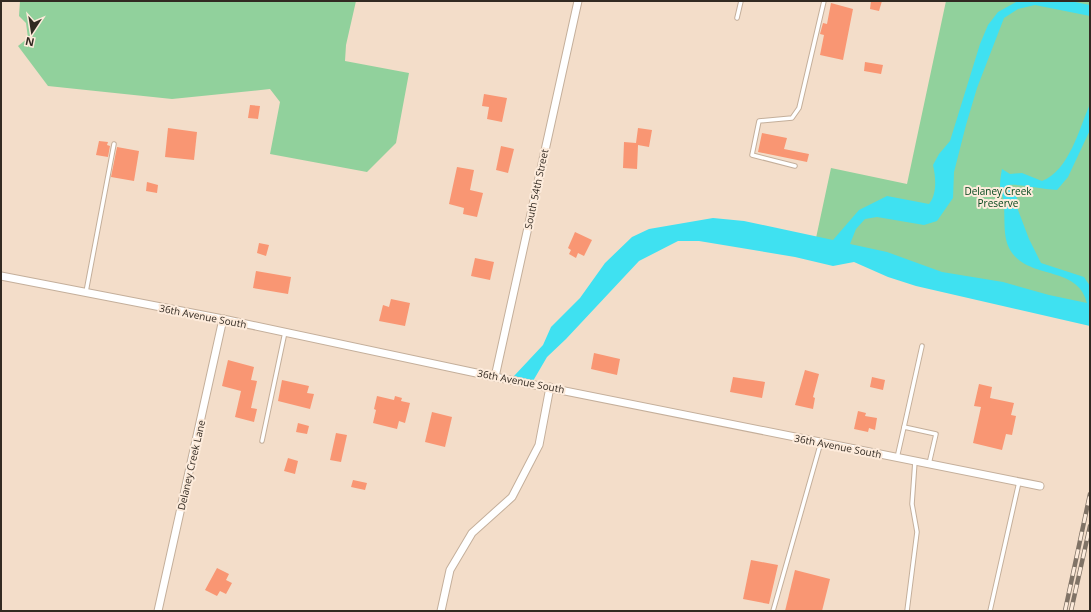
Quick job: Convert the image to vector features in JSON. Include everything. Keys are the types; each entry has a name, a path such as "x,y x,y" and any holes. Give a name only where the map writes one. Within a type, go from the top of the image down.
{"street":[{"name":"South 54th Street","path":"495,377 578,1"},
{"name":"36th Avenue South","path":"1,276 223,319 495,377 1040,486"},
{"name":"Delaney Creek Lane","path":"158,611 223,319"},
{"path":"441,611 450,570 472,533 512,497 540,445 550,387"}],"lane":[{"path":"737,18 741,1"},
{"path":"796,166 752,156 759,121 792,118 799,108 824,1"},
{"path":"86,292 114,144"},
{"path":"262,441 285,332"},
{"path":"898,458 922,346"},
{"path":"904,427 936,434 929,464"},
{"path":"773,611 821,442"},
{"path":"907,611 917,532 912,504 915,461"},
{"path":"990,611 1019,482"}],"green space":[{"path":"20,1 356,1 346,45 345,61 409,73 396,143 367,172 270,154 280,102 270,89 172,99 48,86 18,46 28,38 26,23 19,16"},
{"name":"Delaney Creek Preserve","path":"946,1 1090,1 1090,312 813,252 831,168 907,184"}],"water":[{"path":"1018,1 1070,1 1090,5 1090,16 1035,5 1018,9 1004,18 977,88 966,125 954,172 953,198 937,221 924,225 877,217 865,219 856,229 850,244 887,252 942,272 1003,282 1049,295 1087,303 1082,291 1073,283 1063,277 1027,265 1017,258 1009,248 1005,233 1004,203 1000,185 1002,169 1010,174 1022,173 1042,181 1051,176 1066,159 1072,148 1090,104 1090,130 1068,177 1057,190 1020,185 1008,185 1017,198 1018,210 1029,239 1041,263 1084,277 1090,286 1090,326 916,286 888,277 854,262 833,266 795,257 699,241 678,241 639,261 566,339 547,357 533,381 514,376 543,345 551,327 580,298 605,263 632,237 649,229 713,218 744,221 833,240 859,210 887,196 929,204 935,191 935,175 933,165 939,154 950,141 980,44 988,25 998,12"}],"building":[{"path":"871,1 882,1 879,11 870,9"},
{"path":"831,3 853,9 843,60 820,55 824,35 820,34 823,23 827,24"},
{"path":"865,62 883,65 881,74 864,71"},
{"path":"484,94 507,98 502,122 487,119 489,107 482,106"},
{"path":"250,105 260,106 258,119 248,118"},
{"path":"168,128 197,132 194,160 165,157"},
{"path":"638,128 652,130 649,147 638,145 637,169 623,168 624,142 636,143"},
{"path":"762,133 787,138 784,149 809,154 807,162 758,152"},
{"path":"99,141 108,142 107,145 110,146 108,157 96,155"},
{"path":"501,146 514,149 508,173 496,170"},
{"path":"117,147 139,151 134,181 111,177"},
{"path":"457,167 474,170 470,190 483,193 477,217 463,214 464,208 449,204"},
{"path":"147,182 158,185 157,193 146,191"},
{"path":"575,232 592,240 584,256 578,253 576,258 569,254 571,250 568,248"},
{"path":"259,243 269,245 266,256 257,253"},
{"path":"475,258 494,262 490,280 471,276"},
{"path":"256,271 291,277 288,294 253,288"},
{"path":"391,299 410,303 405,326 379,321 383,305 389,307"},
{"path":"594,353 620,359 617,375 591,369"},
{"path":"228,360 254,367 251,380 257,381 251,408 257,409 254,422 235,417 241,391 222,386"},
{"path":"805,370 819,374 813,397 815,398 813,409 795,405"},
{"path":"733,377 765,382 762,398 730,392"},
{"path":"872,377 885,380 883,390 870,387"},
{"path":"282,380 309,386 307,393 314,394 310,409 278,401"},
{"path":"979,384 992,387 990,398 1014,403 1011,415 1016,416 1012,435 1006,434 1002,450 973,443 981,407 974,406"},
{"path":"377,396 394,400 395,396 402,398 401,401 410,403 405,423 399,421 397,429 373,423"},
{"path":"858,411 866,413 865,416 877,418 875,430 869,428 868,432 854,429"},
{"path":"432,412 452,417 445,447 425,442"},
{"path":"298,423 309,426 307,434 296,432"},
{"path":"336,433 347,435 341,462 330,460"},
{"path":"288,458 298,461 295,474 284,471"},
{"path":"353,480 367,483 365,490 351,487"},
{"path":"751,560 778,565 769,604 743,599"},
{"path":"217,568 229,574 226,580 232,583 226,594 220,591 217,596 205,590"},
{"path":"795,570 830,579 822,611 785,611"}],"railway":[{"path":"1065,611 1090,494"},
{"path":"1071,611 1090,526"}]}
